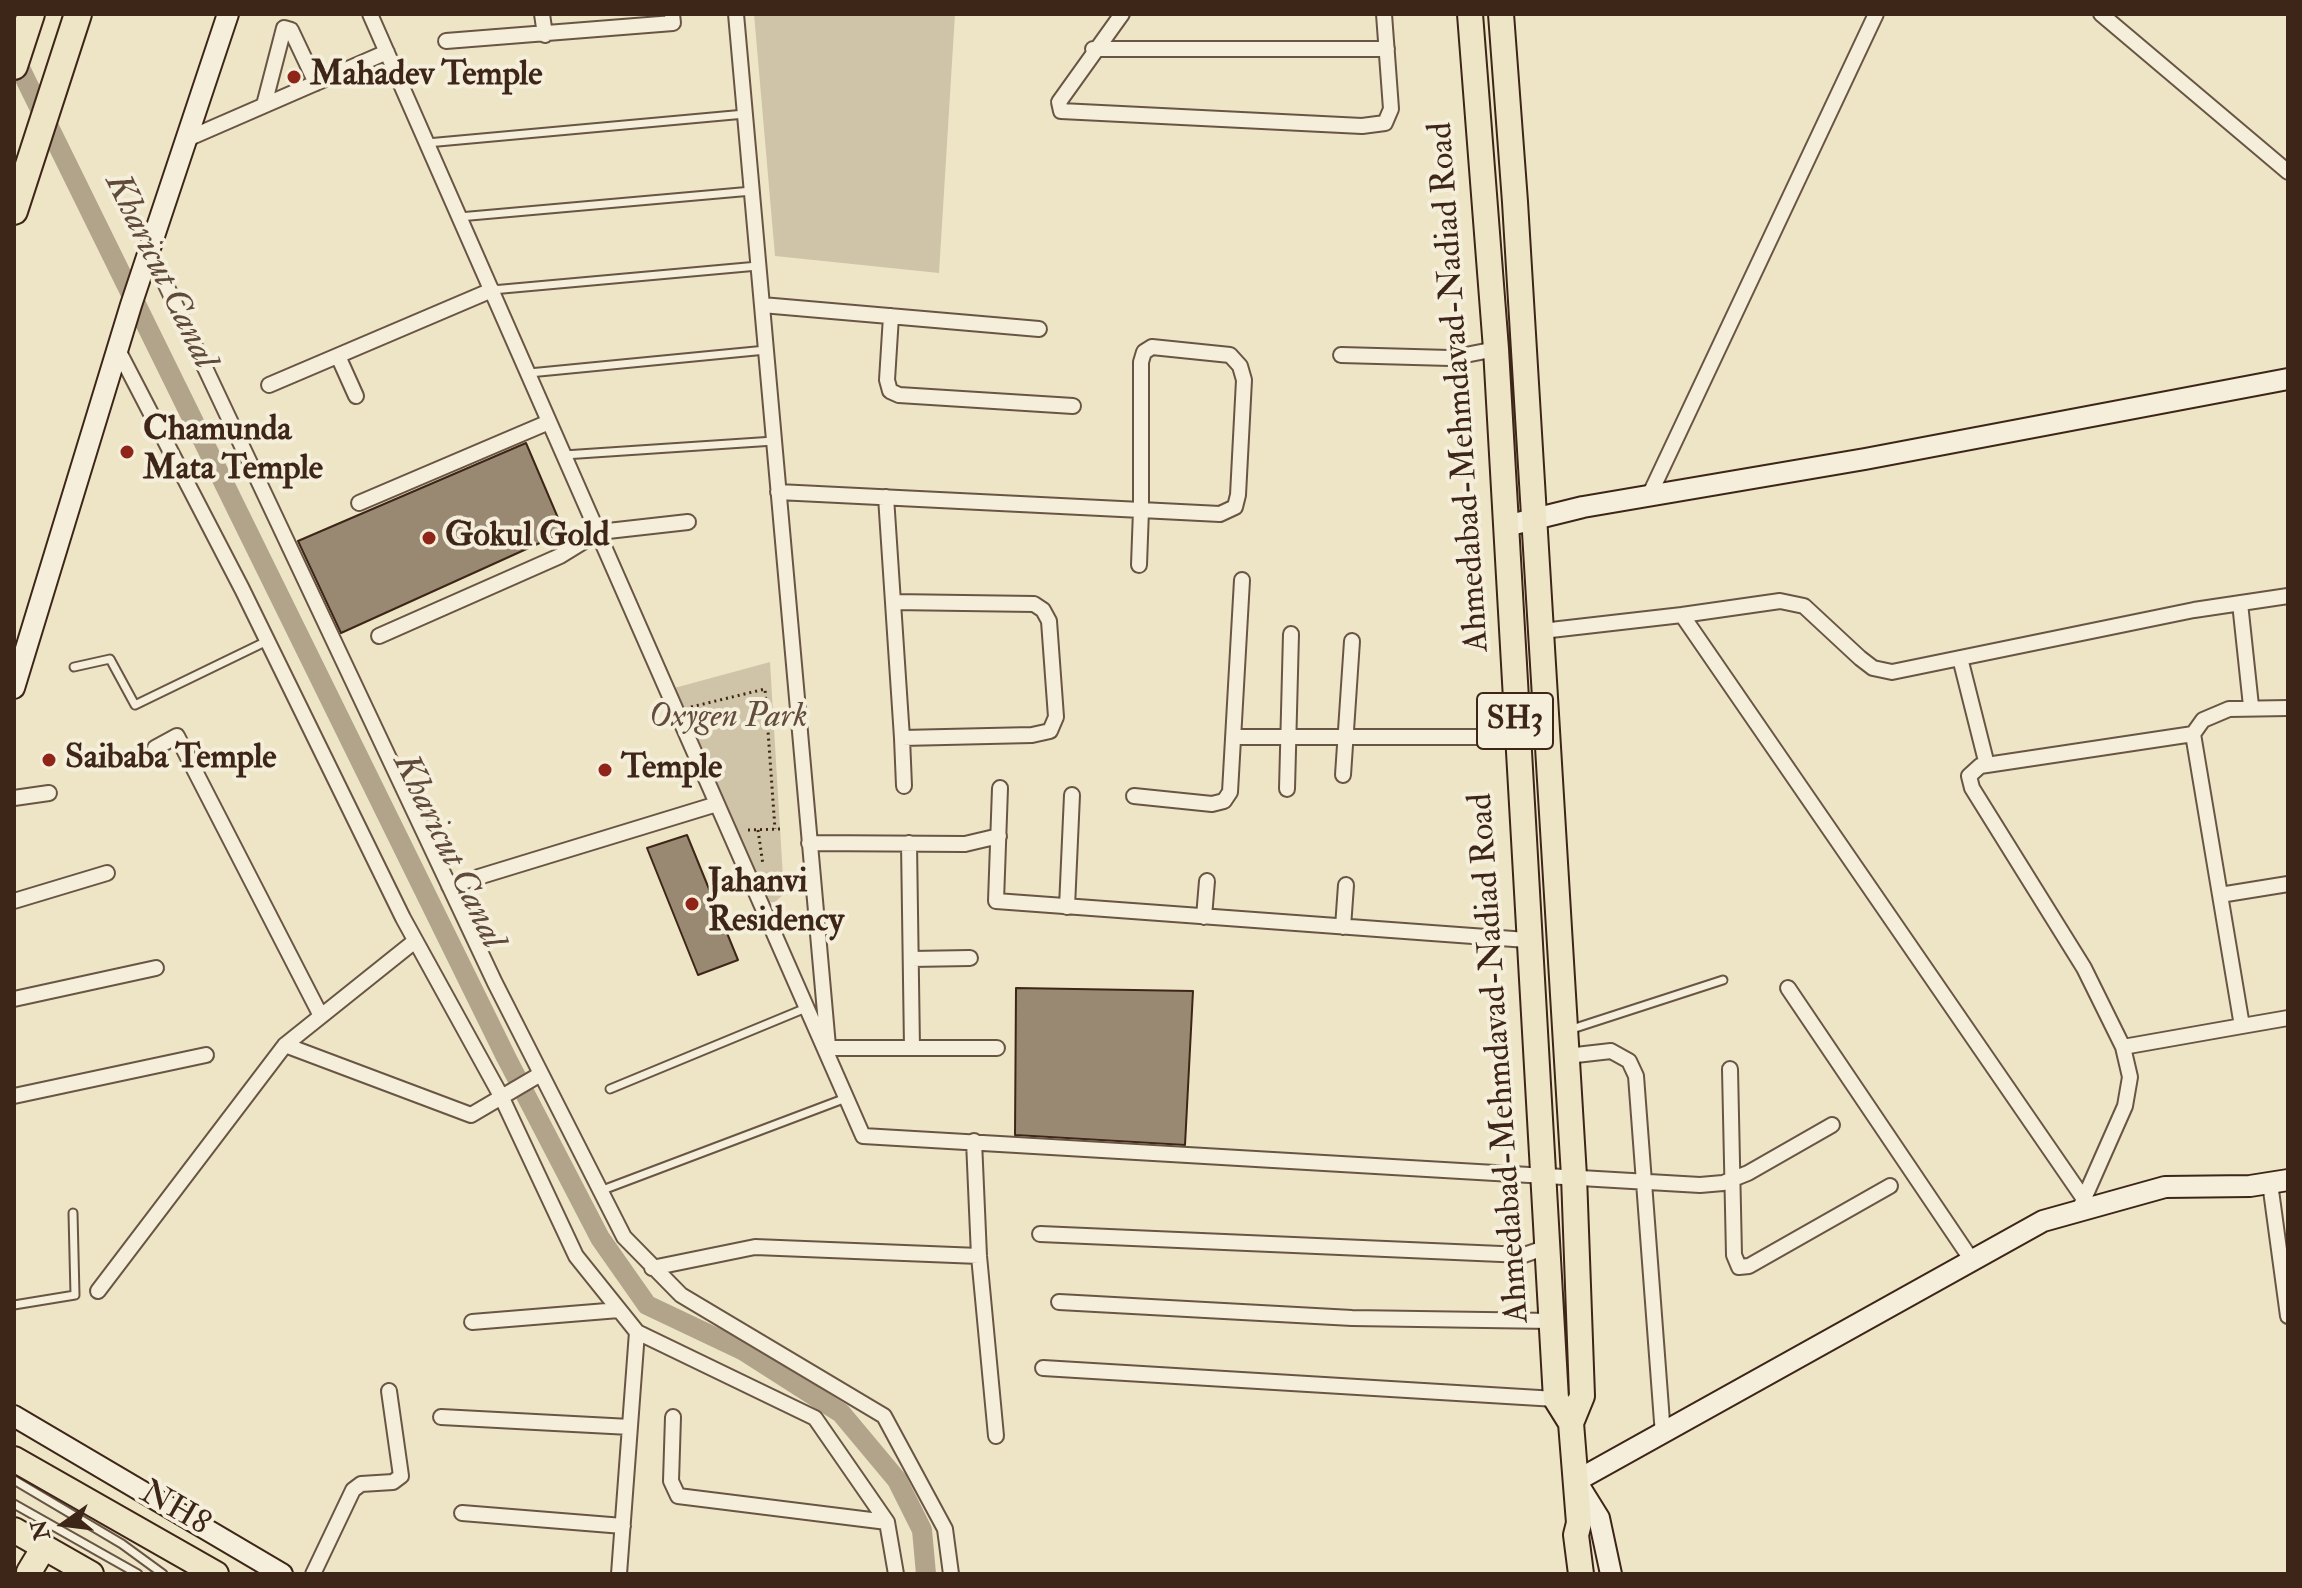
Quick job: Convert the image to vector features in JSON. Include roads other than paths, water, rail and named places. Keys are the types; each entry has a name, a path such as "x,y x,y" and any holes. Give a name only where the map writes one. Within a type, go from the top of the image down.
{"highway":[{"path":"14,211 78,14"},
{"path":"14,66 29,19"}],"main road":[{"name":"Ahmedabad-Mehmdavad-Nadiad Road","path":"1470,14 1496,349 1527,940 1556,1399 1571,1423"},
{"path":"1501,14 1574,1176 1582,1396 1571,1423 1579,1523 1576,1535 1581,1574"},
{"name":"NH8","path":"14,1459 216,1574"},
{"path":"1579,1523 1587,1533 1594,1574"},
{"path":"14,1530 91,1574"},
{"path":"25,1570 44,1547"}],"street":[{"path":"14,688 133,300 228,14"},
{"path":"370,14 863,1136 1700,1185 1732,1179 1832,1125"},
{"path":"542,14 545,35"},
{"path":"446,41 673,23 672,14"},
{"path":"736,14 828,1053"},
{"path":"1122,14 1093,49 1059,102 1061,111 1362,126 1385,123 1391,109 1384,14"},
{"path":"1649,496 1876,14"},
{"path":"2101,14 2288,172"},
{"path":"264,105 284,28 291,30 316,83"},
{"path":"1093,49 1387,49"},
{"path":"187,139 387,52"},
{"path":"150,251 539,1075 559,1107 598,1191 624,1237 681,1295 884,1416 945,1529 951,1574"},
{"path":"269,385 492,290"},
{"path":"762,305 1039,329"},
{"path":"891,316 887,380 890,391 899,395 1073,406"},
{"path":"778,492 886,497 1141,510 1220,514 1235,507 1244,380 1240,366 1230,355 1152,347 1144,352 1141,362 1141,510 1139,565"},
{"path":"1341,355 1450,358 1496,349"},
{"path":"118,350 267,641 415,941 501,1096 576,1256 637,1332 815,1418 887,1522 896,1574"},
{"path":"338,356 356,396"},
{"path":"1506,526 1649,496 1881,456 2288,379"},
{"path":"359,503 549,422"},
{"path":"886,497 904,786"},
{"path":"379,636 560,556 599,532 688,522"},
{"path":"1134,796 1212,804 1224,801 1230,792 1242,580"},
{"path":"1542,631 1780,601 1804,606 1873,668 1892,672 2288,596"},
{"path":"893,602 1034,604 1043,610 1049,621 1056,717 1050,731 1032,735 902,738"},
{"path":"2240,603 2251,706"},
{"path":"1682,615 2082,1205"},
{"path":"1287,789 1291,634"},
{"path":"1343,775 1352,641"},
{"path":"1960,658 1987,765"},
{"path":"2242,1026 2193,734 2203,720 2229,709 2251,706 2288,708"},
{"path":"2082,1205 2125,1106 2130,1077 2123,1047 2084,968 1972,788 1969,776 1974,770 1987,765 2193,734"},
{"path":"155,748 177,736 321,1016"},
{"path":"1235,737 1516,737"},
{"path":"1000,788 996,901 1527,940"},
{"path":"14,798 49,793"},
{"path":"1067,907 1072,795"},
{"path":"449,886 717,804"},
{"path":"809,843 965,844 999,836"},
{"path":"909,843 912,1048"},
{"path":"14,901 107,873"},
{"path":"1204,917 1207,881"},
{"path":"2220,895 2288,884"},
{"path":"1343,927 1346,885"},
{"path":"98,1291 285,1045 415,941"},
{"path":"911,959 970,958"},
{"path":"14,999 156,968"},
{"path":"1788,988 1973,1262"},
{"path":"2123,1047 2288,1018"},
{"path":"285,1045 471,1115 539,1075"},
{"path":"828,1053 912,1048 997,1048"},
{"path":"1567,1056 1611,1051 1629,1061 1636,1076 1663,1435"},
{"path":"14,1096 206,1055"},
{"path":"1730,1069 1734,1255 1743,1269 1890,1186"},
{"path":"974,1141 979,1256 996,1436"},
{"path":"1611,1574 1599,1518 1576,1481 2043,1221 2082,1205 2165,1187 2279,1182 2288,1316"},
{"path":"1040,1234 1524,1255 1547,1247"},
{"path":"652,1268 755,1247 979,1256"},
{"path":"1059,1302 1352,1318 1552,1321"},
{"path":"472,1322 619,1310"},
{"path":"619,1574 637,1332"},
{"path":"1043,1368 1556,1399"},
{"path":"313,1574 353,1490 361,1484 393,1482 401,1476 389,1391"},
{"path":"14,1416 282,1574"},
{"path":"441,1417 630,1427"},
{"path":"673,1417 671,1481 678,1496 887,1522"},
{"path":"147,1532 163,1503"},
{"path":"462,1513 623,1526"}],"lane":[{"path":"427,143 745,114"},
{"path":"459,217 752,191"},
{"path":"492,290 758,266"},
{"path":"526,373 766,350"},
{"path":"564,455 774,441"},
{"path":"74,667 110,659 135,705 267,641"},
{"path":"1566,1031 1723,980"},
{"path":"610,1089 806,1008"},
{"path":"598,1191 846,1098"},
{"path":"14,1305 75,1295 73,1213"},
{"path":"14,1480 122,1544 163,1574"},
{"path":"14,1504 138,1574"}],"waterway":[{"name":"Kharicut Canal","path":"14,56 506,1057 600,1238 647,1305 744,1351 841,1413 897,1480 922,1530 926,1574"}],"place":[{"name":"Mahadev Temple","path":"294,77"},
{"name":"Chamunda Mata Temple","path":"127,452"},
{"name":"Gokul Gold","path":"429,538"},
{"name":"Saibaba Temple","path":"49,760"},
{"name":"Temple","path":"605,770"},
{"name":"Jahanvi Residency","path":"692,904"}],"park label":[{"name":"Oxygen Park","path":"728,719"}]}
